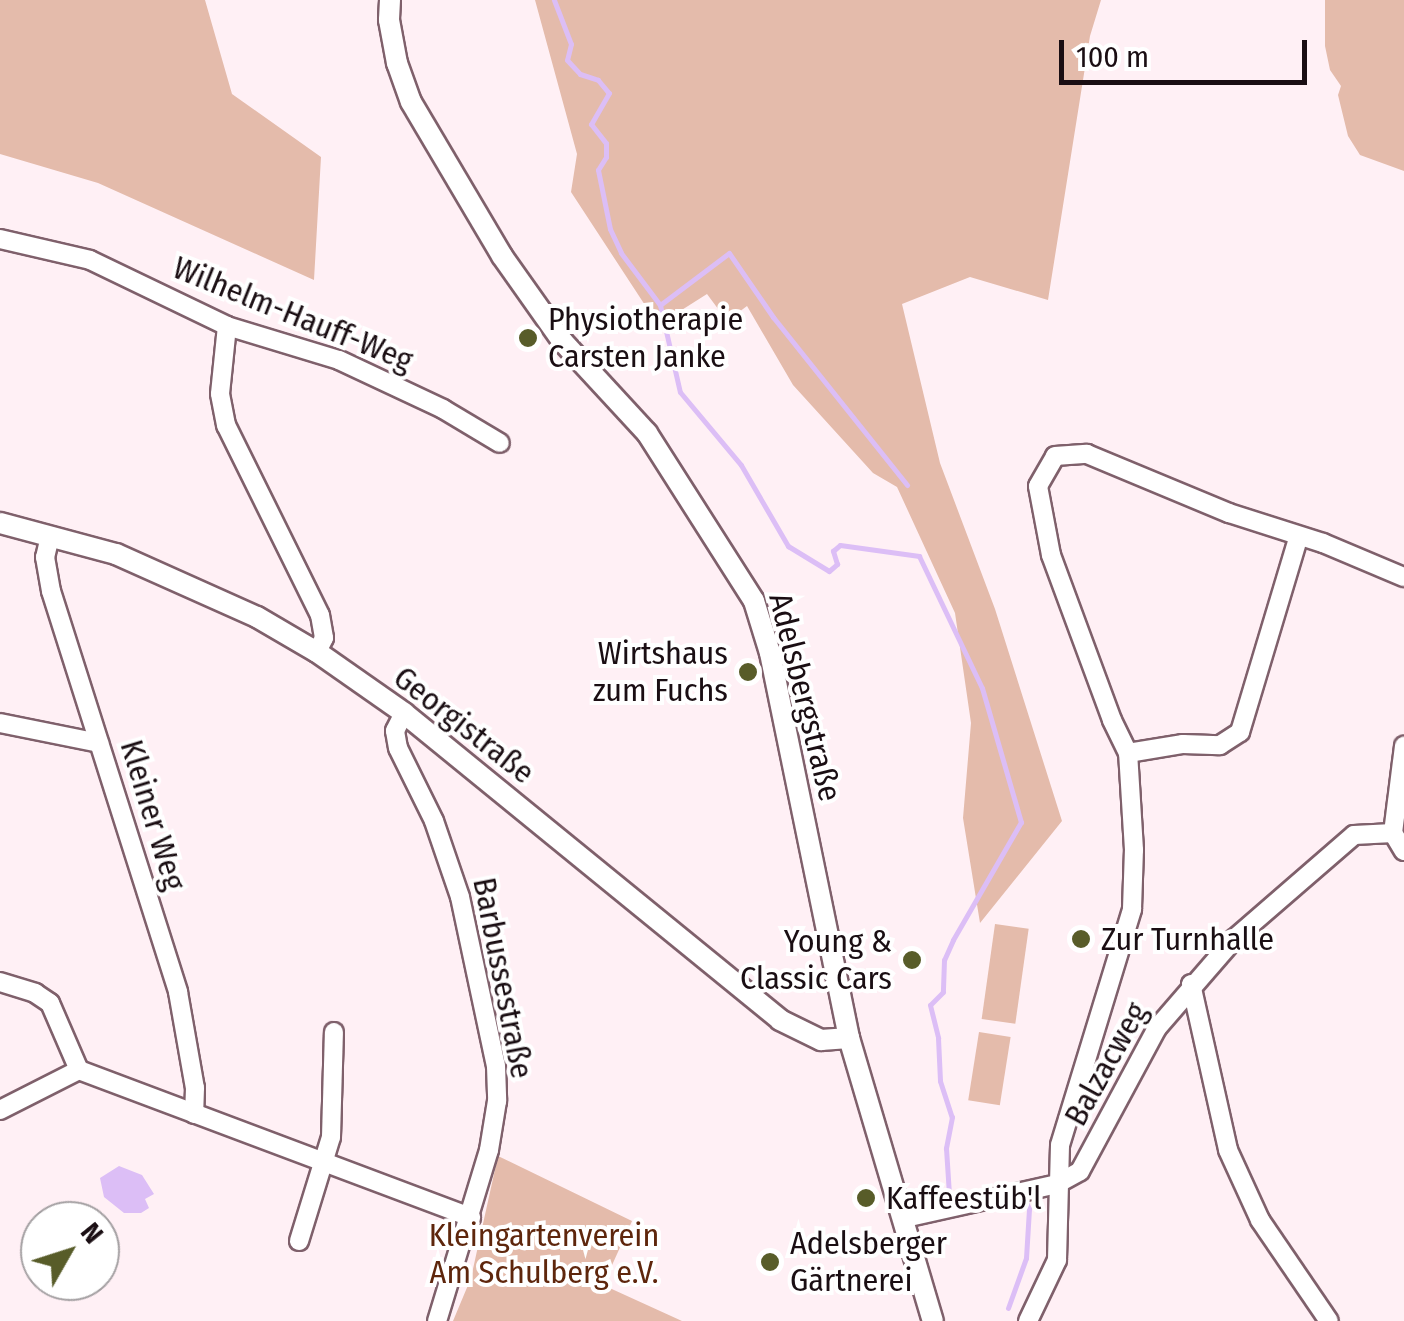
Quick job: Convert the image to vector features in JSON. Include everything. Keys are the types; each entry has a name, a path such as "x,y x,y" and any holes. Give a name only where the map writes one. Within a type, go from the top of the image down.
{"street":[{"name":"Adelsbergstraße","path":"390,0 389,20 397,63 412,102 494,242 563,342 647,433 754,601 770,653 849,1038 933,1321"},
{"name":"Wilhelm-Hauff-Weg","path":"0,239 90,260 227,326 340,360 443,409 500,443"},
{"path":"227,326 220,394 226,425 320,615 324,638 317,652"},
{"path":"1028,1321 1057,1260 1057,1184 1070,1100 1098,1029 1132,909 1134,850 1128,753 1051,555 1038,502 1046,465 1060,453 1086,454 1404,577"},
{"name":"Georgistraße","path":"0,524 116,554 192,586 317,652 404,713 780,1020 821,1040 849,1038"},
{"name":"Kleiner Weg","path":"50,536 45,557 51,590 178,992 195,1088 194,1114"},
{"path":"1128,753 1183,744 1220,745 1240,732 1298,539"},
{"name":"Barbussestraße","path":"404,713 395,730 398,748 434,821 460,896 496,1066 498,1101 471,1217 438,1321"},
{"path":"0,723 99,743"},
{"path":"1404,746 1392,833 1404,851"},
{"name":"Balzacweg","path":"1057,1184 1086,1163 1135,1064 1191,984 1334,848 1354,835 1392,833"},
{"path":"0,982 50,1003 80,1070 471,1217"},
{"path":"1191,984 1228,1150 1260,1220 1329,1321"},
{"path":"299,1240 331,1137 334,1032"},
{"path":"0,1110 80,1070"},
{"path":"905,1218 1057,1184"}],"green space":[{"path":"0,0 205,0 232,94 321,157 314,280 98,183 0,154"},
{"path":"535,0 1101,0 1090,36 1048,300 970,277 902,304 940,463 995,609 1062,821 980,923 963,818 971,723 955,613 897,487 873,473 793,385 747,306 727,321 707,294 658,325 571,192 577,154"},
{"path":"1325,0 1404,0 1404,171 1360,155 1348,136 1338,95 1341,86 1330,70 1325,46"},
{"path":"995,924 1029,929 1015,1024 982,1019"},
{"path":"979,1032 1011,1037 1000,1105 968,1100"},
{"name":"Kleingartenverein Am Schulberg e.V.","path":"498,1156 632,1221 603,1285 682,1321 453,1321 471,1278"}],"shaded area":[{"path":"119,1166 142,1175 154,1194 145,1199 149,1208 141,1213 124,1213 120,1201 104,1197 100,1178"}],"waterway":[{"path":"554,0 571,44 567,60 580,74 598,80 609,93 591,124 606,143 606,157 598,170 610,229 621,253 660,305 680,392 741,465 788,546 829,571 837,564 833,551 840,545 919,556 982,688 1021,822 953,940 944,960 943,992 930,1005 938,1038 940,1081 952,1117 946,1148 949,1195"},
{"path":"660,305 729,253 773,317 907,485"},
{"path":"1008,1308 1026,1258 1029,1209 1024,1197"}],"place":[{"name":"Physiotherapie Carsten Janke","path":"528,338"},
{"name":"Wirtshaus zum Fuchs","path":"748,672"},
{"name":"Zur Turnhalle","path":"1081,939"},
{"name":"Young & Classic Cars","path":"912,960"},
{"name":"Kaffeestüb'l","path":"866,1198"},
{"name":"Adelsberger Gärtnerei","path":"770,1262"}]}
